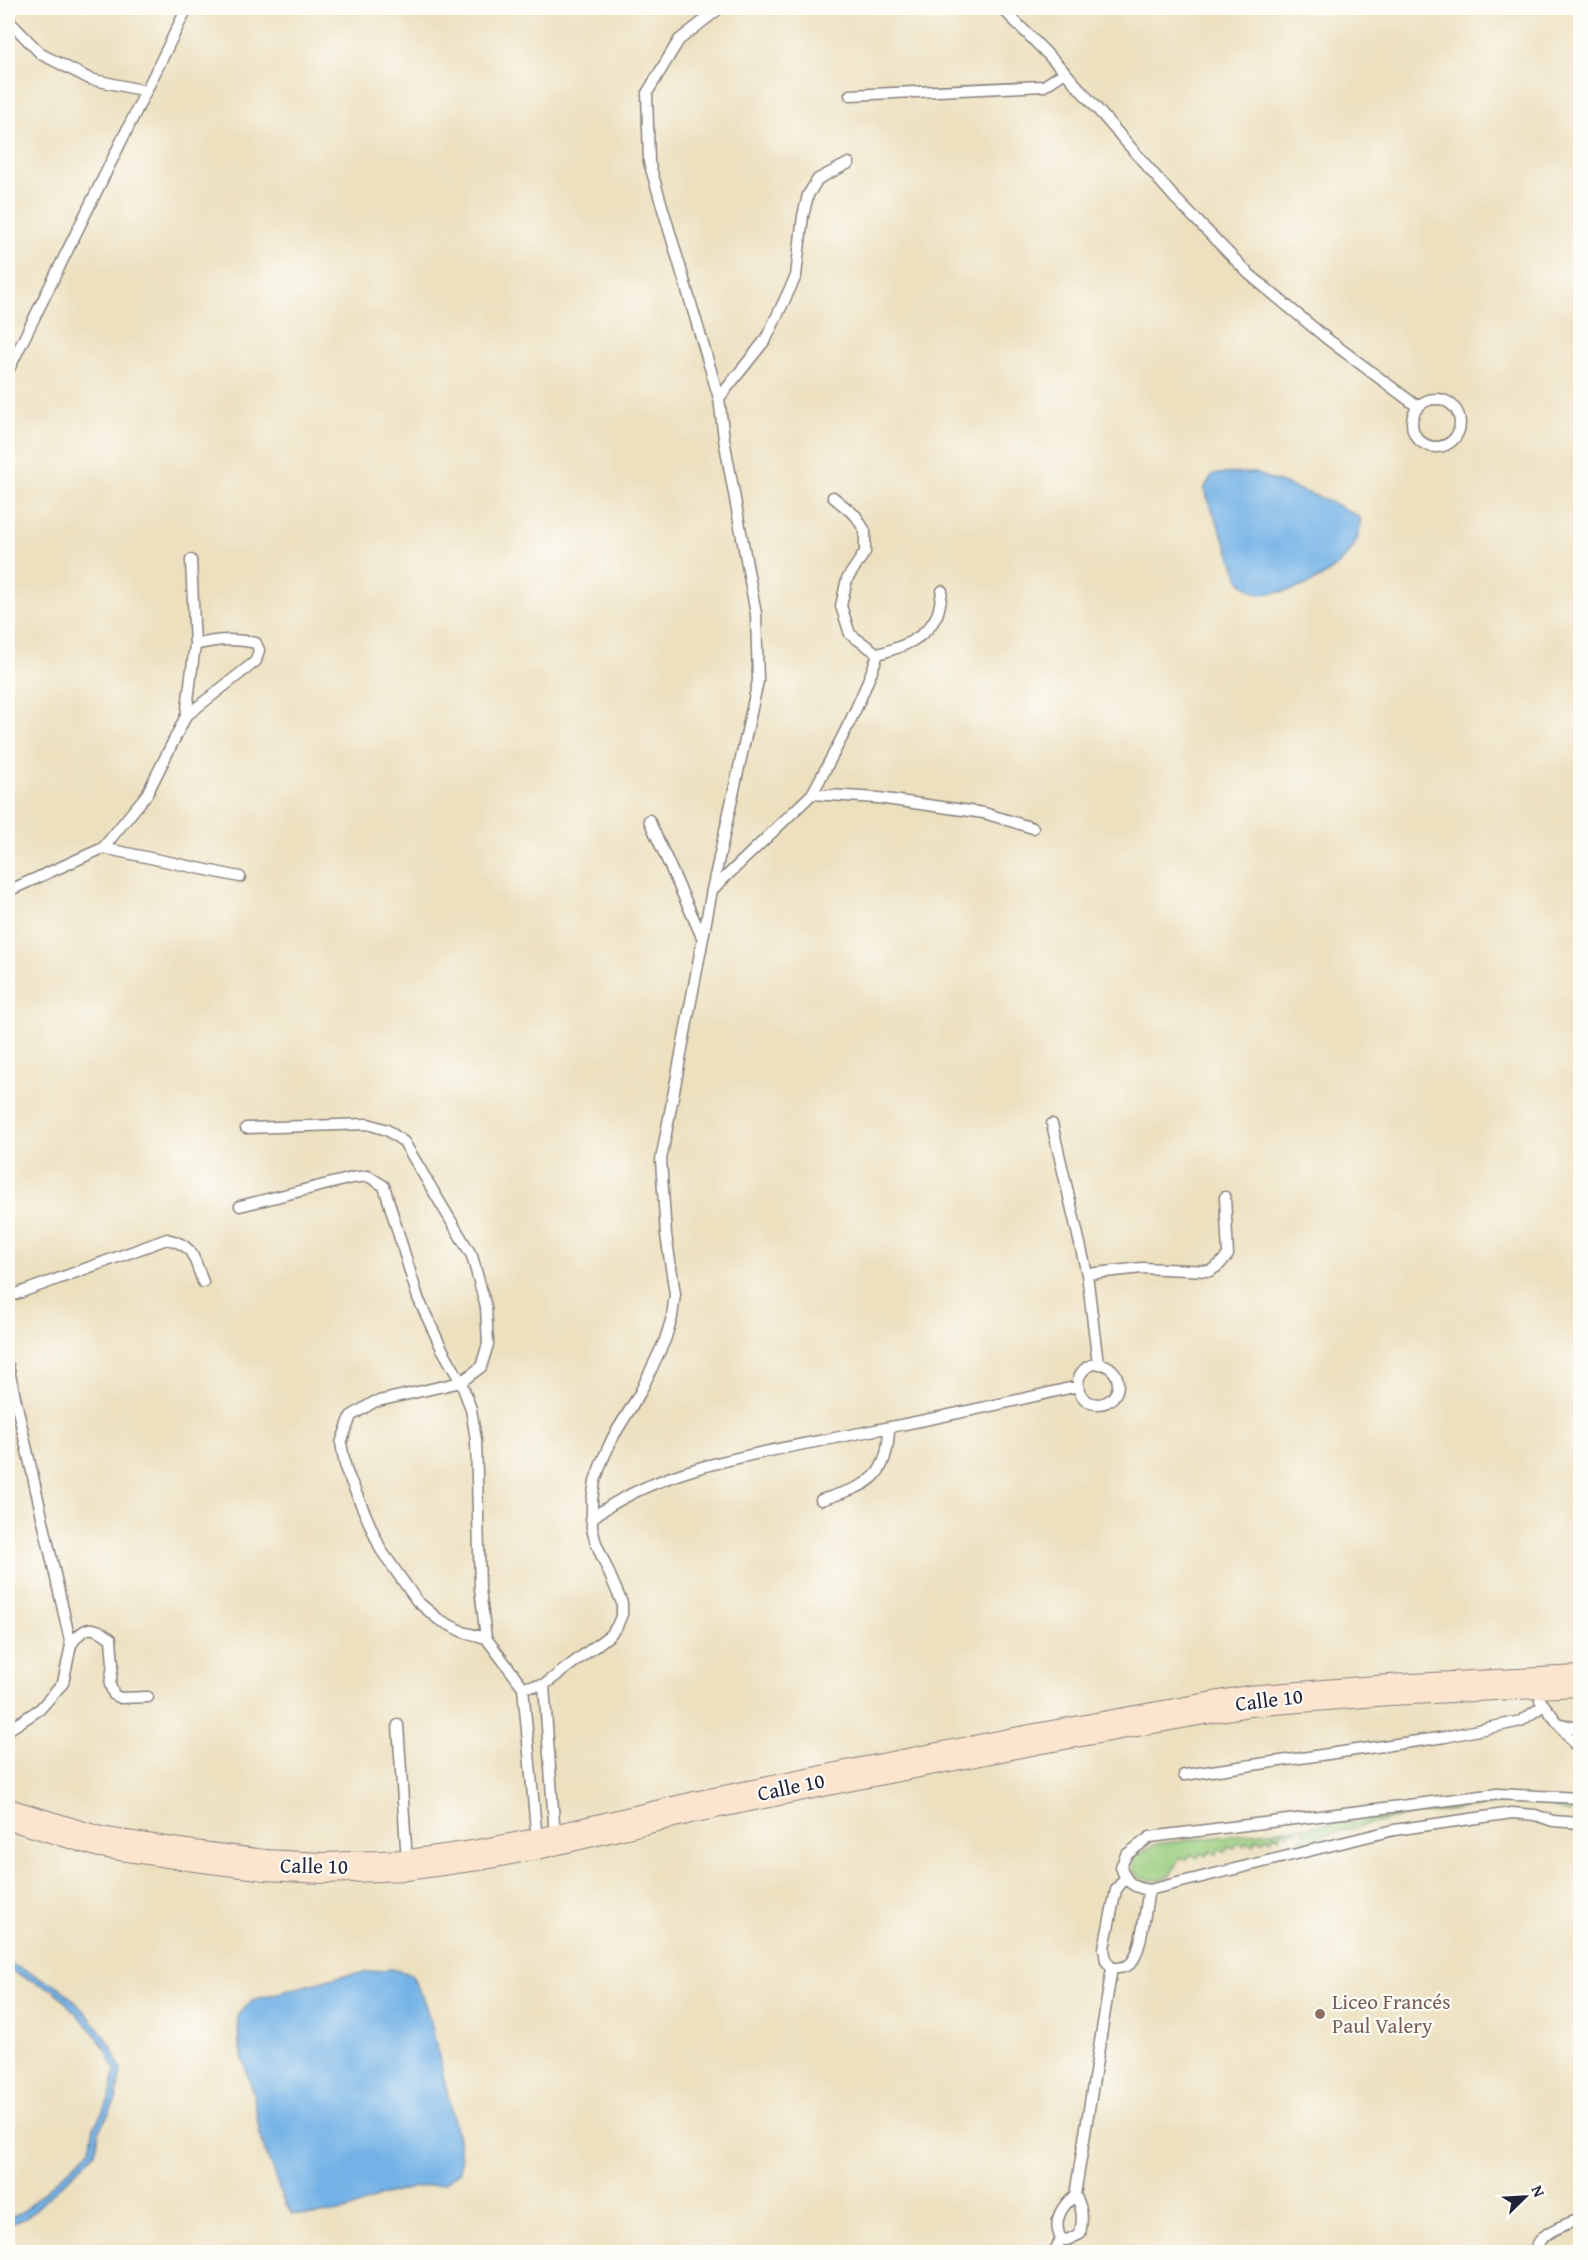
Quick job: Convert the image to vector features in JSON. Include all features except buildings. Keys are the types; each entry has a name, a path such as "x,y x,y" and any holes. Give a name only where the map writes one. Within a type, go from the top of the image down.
{"main road":[{"name":"Calle 10","path":"8,1814 100,1842 195,1857 312,1868 407,1865 478,1856 845,1776 1248,1701 1332,1693 1535,1694 1581,1681"}],"lane":[{"path":"8,371 188,8"},
{"path":"523,1687 544,1685 610,1635 622,1614 619,1591 596,1543 591,1519 593,1490 602,1461 613,1437 640,1393 665,1340 672,1317 675,1294 666,1235 661,1160 712,890 758,681 756,614 724,438 719,398 649,162 647,93 679,40 720,8"},
{"path":"1002,8 1065,72 1173,196 1249,274 1326,338 1418,407"},
{"path":"8,20 40,54 90,80 146,92"},
{"path":"850,96 1044,86 1065,72"},
{"path":"719,398 766,339 796,276 803,216 808,195 818,179 849,163"},
{"path":"1432,399 1441,400 1455,409 1460,424 1453,440 1439,447 1423,444 1413,431 1412,422 1418,407 1432,399"},
{"path":"833,496 856,516 865,531 865,552 846,579 841,606 850,634 878,654"},
{"path":"8,891 103,848 147,794 186,716 195,645 191,560"},
{"path":"878,654 909,644 924,633 937,615 942,591"},
{"path":"186,716 256,661 259,650 256,643 240,639 213,640 195,645"},
{"path":"712,890 812,794 851,724 878,654"},
{"path":"812,794 878,798 972,812 1033,828"},
{"path":"649,820 703,938"},
{"path":"103,848 240,878"},
{"path":"1052,1124 1087,1274 1098,1364"},
{"path":"246,1128 368,1125 387,1130 404,1142 472,1256 486,1307 488,1344 481,1367 461,1382 374,1402 351,1416 341,1443 346,1470 381,1550 417,1601 438,1619 463,1632 486,1638"},
{"path":"240,1206 352,1178 368,1176 384,1186 418,1298 441,1347 461,1382 471,1409 476,1440 480,1588 486,1638 523,1687 546,1842"},
{"path":"1087,1274 1142,1268 1210,1270 1219,1265 1228,1255 1225,1197"},
{"path":"8,1297 166,1239 183,1243 191,1251 202,1282"},
{"path":"1098,1364 1112,1370 1118,1379 1118,1389 1113,1398 1104,1403 1089,1402 1082,1395 1078,1386 1079,1379 1086,1368 1098,1364"},
{"path":"8,1366 71,1645"},
{"path":"591,1519 621,1499 690,1471 745,1455 983,1409 1078,1386"},
{"path":"821,1500 865,1485 879,1472 889,1447 889,1428"},
{"path":"8,1730 40,1709 63,1683 71,1645 79,1633 89,1628 100,1630 111,1639 113,1664 110,1685 114,1695 121,1698 148,1697"},
{"path":"544,1685 546,1842"},
{"path":"1184,1775 1379,1748 1496,1727 1521,1721 1535,1694 1581,1751"},
{"path":"1561,1724 1581,1730"},
{"path":"398,1725 407,1865"},
{"path":"1581,1816 1581,1800 1519,1793 1497,1794 1150,1838 1126,1856 1121,1867 1125,1878 1135,1888 1149,1890 1394,1830 1435,1823 1512,1813 1535,1815 1553,1821 1581,1823"},
{"path":"1125,1878 1116,1890 1106,1934 1104,1948 1106,1961 1112,1968 1122,1968 1132,1962 1138,1948 1149,1890"},
{"path":"1061,2239 1057,2231 1058,2216 1065,2204 1075,2195 1112,1968"},
{"path":"1061,2239 1073,2238 1080,2234 1083,2219 1081,2205 1075,2195"},
{"path":"1535,2253 1535,2249 1545,2234 1581,2219"},
{"path":"1054,2253 1061,2239"}],"green space":[{"path":"1511,1800 1572,1806 1570,1813 1541,1804 1510,1802 1395,1818 1300,1841 1305,1831 1300,1828 1298,1832 1292,1830 1289,1834 1283,1831 1279,1837 1274,1834 1271,1840 1267,1837 1262,1842 1255,1839 1253,1845 1245,1842 1244,1846 1239,1843 1234,1848 1228,1846 1225,1853 1219,1849 1216,1855 1210,1851 1206,1856 1201,1853 1197,1858 1191,1854 1187,1860 1181,1857 1169,1877 1154,1880 1139,1878 1133,1870 1133,1857 1156,1844 1375,1819"}],"water":[{"path":"1255,473 1322,498 1360,518 1359,532 1347,556 1325,575 1299,588 1283,592 1258,594 1241,582 1204,489 1213,474"},
{"path":"8,1963 58,1986 96,2025 112,2048 121,2069 116,2100 100,2129 95,2153 26,2218 8,2225 8,2218 22,2212 90,2150 94,2127 110,2098 115,2070 107,2051 91,2029 54,1990 8,1970"},
{"path":"390,1969 411,1974 423,1998 457,2135 461,2158 460,2171 443,2184 416,2187 384,2195 345,2211 314,2215 292,2214 282,2197 260,2135 253,2093 239,2045 238,2016 252,2000 342,1976"}],"place":[{"name":"Liceo Francés Paul Valery","path":"1320,2014"}]}
